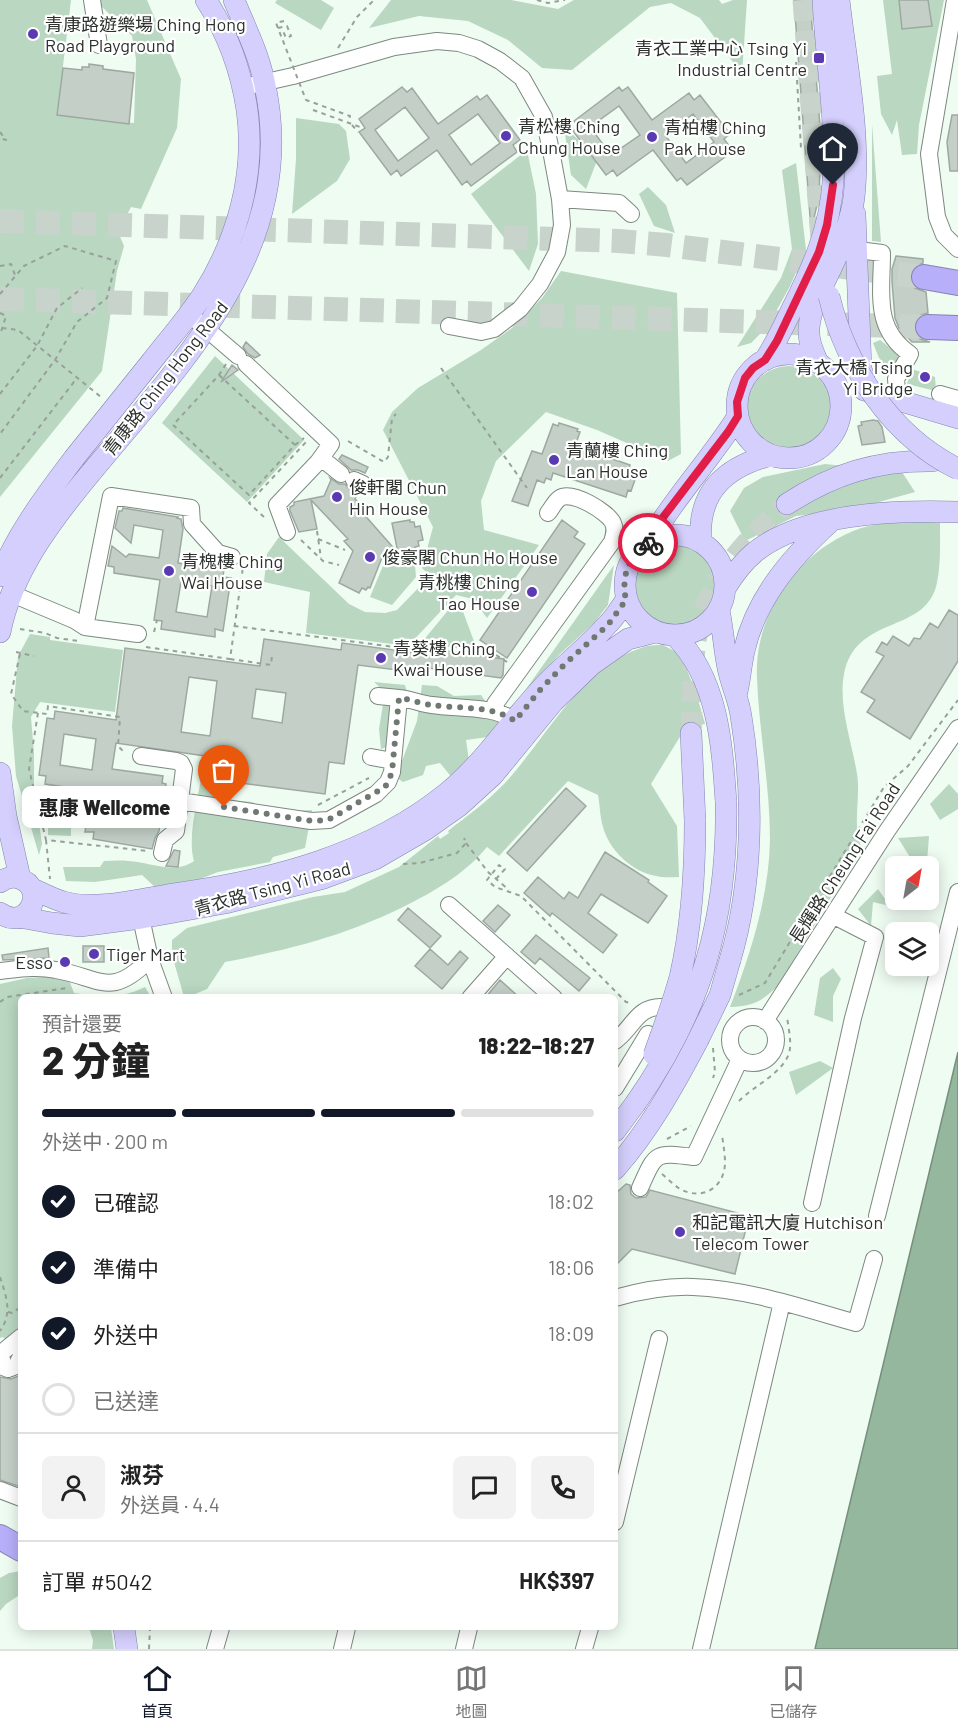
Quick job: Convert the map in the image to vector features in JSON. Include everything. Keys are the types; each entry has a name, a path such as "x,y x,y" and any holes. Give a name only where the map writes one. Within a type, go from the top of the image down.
{"highway":[{"path":"924,277 958,283"},
{"path":"928,327 958,328"},
{"path":"0,1537 18,1547"}],"main road":[{"name":"青康路 Ching Hong Road","path":"0,632 12,594 31,555 52,522 206,329 238,278 259,225 269,175 271,151 268,104 257,53 232,0"},
{"path":"765,360 777,341 810,272 827,225 833,185 834,154 823,0"},
{"path":"839,0 853,122 861,369 865,379 894,397"},
{"name":"青康路 Ching Hong Road","path":"0,576 10,552 45,497 189,315 214,274 239,218 249,161 249,128 243,87 226,35 208,2"},
{"path":"854,198 837,254 816,302 809,326 811,347 825,370 840,399 840,413 832,435 823,446 795,458 771,455 763,451 748,438 741,427 737,402 740,388 753,368 765,360 788,354 799,355 825,370 894,397 958,418"},
{"path":"829,296 856,369 880,404 915,440 958,469"},
{"path":"618,1127 665,1057 689,1011 717,925 727,839 722,748 708,688 698,664 688,649 637,618 626,600 624,582 629,563 635,554 649,541 664,516 738,416"},
{"path":"701,542 701,516 708,497 720,481 741,465 771,455"},
{"path":"787,504 810,489 837,476 868,467 933,461"},
{"path":"618,1165 641,1137 665,1101 720,995 735,943 742,907 747,865 749,800 741,715 728,670 720,610 726,587 744,562 764,546 799,529 834,519 899,513 958,512"},
{"path":"737,696 744,652 764,597 776,578 834,519"},
{"path":"649,541 662,536 675,535 701,542 717,557 723,568 726,587"},
{"name":"青衣路 Tsing Yi Road","path":"26,882 66,903 86,905 115,902 228,885 325,859 388,832 447,793 479,763 506,717 540,690 608,625 626,600"},
{"path":"665,634 688,634 701,629 720,610"},
{"name":"青衣路 Tsing Yi Road","path":"5,916 80,926 141,918 225,903 324,878 375,859 400,846 459,806 492,775 553,702 591,665 623,642 665,634"},
{"path":"635,1104 671,1007 682,966 695,882 691,733"},
{"path":"0,773 6,816 26,882 33,894 33,904 28,912 5,916"},
{"path":"0,1554 18,1550"},
{"path":"124,1630 127,1649"}],"street":[{"path":"92,0 99,45"},
{"path":"208,2 221,7 232,0"},
{"path":"955,0 929,154 937,217 944,235 958,249"},
{"path":"243,87 394,47 437,41 459,43 478,49 500,61 522,78 544,117 560,199 562,225 557,252 540,284 520,309 495,330 481,332 449,326"},
{"path":"560,199 619,203 631,214"},
{"path":"858,250 882,253 881,313 888,333 910,354 896,380 894,397"},
{"path":"189,315 206,329 234,363 331,444 277,505 287,532"},
{"path":"940,394 958,399"},
{"path":"321,458 353,479"},
{"path":"506,717 495,704 612,542 615,531 613,522 608,516 575,496 567,495 558,498 548,513"},
{"path":"85,627 111,496 191,508 192,524 218,553 232,557"},
{"path":"12,594 74,620 85,627 138,634"},
{"path":"378,696 416,700 428,705 506,717"},
{"path":"180,801 312,821 328,820 385,787 388,782 393,761 399,698"},
{"name":"長輝路 Cheung Fai Road","path":"765,1021 887,831 958,730"},
{"path":"141,756 182,763 184,769 176,831 165,840 162,853"},
{"path":"371,758 393,761"},
{"path":"877,1216 958,892"},
{"path":"449,905 548,994"},
{"path":"812,1203 853,1018 875,937 834,916"},
{"path":"141,918 150,959 163,994"},
{"path":"474,994 507,956"},
{"path":"0,971 40,968 70,972 105,983 118,982 132,976 150,959"},
{"path":"618,1038 647,1009 662,1007"},
{"path":"749,1017 765,1021 775,1034 774,1050 763,1061 755,1063 740,1059 733,1052 724,1030 749,1017"},
{"path":"618,1083 648,1034"},
{"path":"640,1188 652,1162 658,1156 669,1154 694,1157 740,1059"},
{"path":"618,1297 646,1290 692,1287 729,1291 782,1302 856,1323 874,1260"},
{"path":"701,1649 782,1302"},
{"path":"18,1339 0,1354 3,1367 8,1369 16,1366 18,1362"},
{"path":"618,1510 659,1339"},
{"path":"0,1490 18,1497"},
{"path":"215,1649 220,1630"},
{"path":"342,1649 347,1630"},
{"path":"464,1649 469,1630"},
{"path":"584,1649 589,1630"}],"path":[{"path":"338,48 357,17 374,0"},
{"path":"537,0 548,3 565,0"},
{"path":"284,21 276,23 306,100 350,116 350,123 358,132"},
{"path":"278,28 287,26 291,36 286,38 283,31"},
{"path":"796,62 801,147"},
{"path":"313,110 360,127"},
{"path":"0,132 6,140 0,138"},
{"path":"0,294 24,266 65,246 116,261 107,298 77,322 55,360 0,434"},
{"path":"0,266 10,264 15,274"},
{"path":"0,394 37,346 57,308 82,288"},
{"path":"0,314 6,316 0,335"},
{"path":"2,328 18,330 101,397"},
{"path":"219,357 234,363 219,375 173,425 253,499"},
{"path":"441,369 527,488"},
{"path":"219,375 295,445"},
{"path":"0,478 77,378"},
{"path":"348,441 384,462 388,457 392,418 396,414"},
{"path":"249,495 295,445 304,438 308,441 249,503 282,534 290,531 321,558 339,565"},
{"path":"317,531 321,558"},
{"path":"318,539 345,549"},
{"path":"230,659 243,566 232,557"},
{"path":"234,626 410,649"},
{"path":"15,652 34,656"},
{"path":"20,654 11,694 23,711 47,714 48,706 82,711"},
{"path":"222,658 271,665 272,655"},
{"path":"26,882 46,840 29,769 38,713"},
{"path":"464,838 488,872 511,892"},
{"path":"46,840 162,853"},
{"path":"403,864 420,863 457,853 468,844"},
{"path":"493,872 499,865 505,869 496,879"},
{"path":"30,994 61,990 83,982 87,978"},
{"path":"0,1002 7,997 18,996"},
{"path":"738,1101 750,1089 766,1080 783,1065 790,1051 786,1013"},
{"path":"661,1174 692,1194 705,1193 716,1188 723,1177 725,1163 722,1128"},
{"path":"0,1277 8,1312 5,1324 0,1331"},
{"path":"8,1312 18,1308"},
{"path":"149,1649 150,1630"}],"shaded area":[{"path":"0,0 71,0 57,115 134,123 136,59 132,36 95,0 147,0 181,79 177,128 141,209 131,207 118,232 124,246 117,271 102,371 0,497"},
{"path":"277,0 321,0 334,8 321,30 275,3"},
{"path":"391,0 511,0 558,9 574,0 719,0 722,4 733,0 747,0 742,74 700,18 671,3 650,7 572,70 542,68 508,40 468,21 419,16 369,28"},
{"path":"883,0 944,0 919,125 917,154 902,155 897,120 892,135 881,114 877,76 892,74"},
{"path":"296,118 339,124 346,131 350,159 337,181 292,214 296,159"},
{"path":"573,124 572,134 598,158 586,189 571,175 565,134"},
{"path":"872,124 881,242 872,241"},
{"path":"527,150 536,194 538,244 529,271 471,194"},
{"path":"796,163 806,250 768,326 751,343 737,347 781,278 792,249 782,170"},
{"path":"648,187 666,205 675,233 654,226 639,194"},
{"path":"561,271 677,293 681,454 668,461 597,430 546,412 496,461 481,501 484,530 539,545 487,618 473,599 456,595 408,646 306,633 310,592 264,582 267,554 279,537 349,604 365,612 385,613 397,610 430,576 422,568 433,527 383,430 392,412 418,388 481,350 512,328 542,298"},
{"path":"880,340 902,357 893,374 879,358 873,343"},
{"path":"215,356 304,440 247,502 162,423"},
{"path":"789,366 805,369 819,378 828,392 831,408 828,424 819,438 805,447 789,450 773,447 759,438 750,424 747,408 750,392 759,378 773,369"},
{"path":"912,369 935,377 936,391 907,384"},
{"path":"825,464 902,472 915,492 850,510 796,516 745,541 730,511 744,488 763,477"},
{"path":"915,520 940,523 936,587 929,602 917,612 861,642 851,655 844,674 843,699 857,774 857,830 861,846 779,985 757,1002 730,1007 757,925 769,861 768,799 757,678 758,654 763,631 771,610 783,590 797,571 814,555 832,542 861,528"},
{"path":"675,545 691,549 704,557 712,570 716,586 712,602 704,615 691,623 675,627 659,623 646,615 638,602 634,586 638,570 646,557 659,549"},
{"path":"414,554 416,577 392,605 370,597 385,561"},
{"path":"614,565 608,605 594,623 524,692"},
{"path":"450,608 462,609 478,652 422,642"},
{"path":"30,634 50,637 50,640 123,650 115,712 40,702 31,717 34,788 42,844 39,855 16,776 12,726 18,656"},
{"path":"652,645 663,645 680,654 695,689 705,724 686,727 651,784 677,826 679,877 647,874 623,859 606,836 598,795 568,781 499,856 487,847 458,874 401,908 357,927 294,947 225,962 207,989 195,994 183,994 172,955 172,940 187,928 313,897 345,892 399,867 438,836 440,839 449,833 448,831 498,790 520,766 566,706 600,671 620,657"},
{"path":"374,682 405,685 407,692 398,743 381,749 379,729 385,692"},
{"path":"422,685 437,686 454,696 481,695 501,724 495,736 466,740 469,761 453,779 440,763 426,766 423,775 403,782 396,777 417,721"},
{"path":"202,773 209,790 221,799 252,802 269,812 312,810 305,848 273,857 270,862 218,872 195,881 156,888 142,875 95,882 66,881 63,867 100,867 104,861 119,861 178,867 194,861 192,830"},
{"path":"949,784 958,794 958,809 940,820 930,804"},
{"path":"48,813 71,814 71,836 48,835"},
{"path":"929,836 927,856 909,856 898,838"},
{"path":"878,889 885,899 885,905 873,902 871,926 858,909"},
{"path":"833,968 841,979 833,996 833,1022 814,1015 820,978"},
{"path":"45,977 69,980 74,993 83,994 18,994 18,1330 6,1340 3,1337 0,1338 0,984"},
{"path":"145,987 149,994 128,994 136,991"},
{"path":"958,1052 958,1649 815,1649"},
{"path":"820,1061 833,1068 796,1095 789,1072"},
{"path":"18,1572 18,1596 0,1611 0,1578"},
{"path":"90,1630 111,1630 114,1649 92,1649 93,1640"}],"building":[{"path":"794,0 810,0 821,139 819,197 811,230"},
{"path":"899,0 928,0 932,26 902,29"},
{"path":"89,64 103,66 103,69 134,73 129,124 57,115 63,68 82,70 82,67 89,67"},
{"name":"青松樓 Ching Chung House","path":"402,87 407,92 412,88 438,124 477,96 480,100 487,95 520,140 513,145 517,152 471,186 467,181 462,185 437,150 401,176 397,170 391,175 359,132 365,128 359,119","holes":["405,107 429,138 398,161 375,130","478,114 500,143 471,165 449,135"]},
{"name":"青柏樓 Ching Pak House","path":"619,87 622,91 628,87 652,120 689,93 694,100 700,95 730,134 724,139 733,151 687,185 681,178 677,181 653,150 617,176 613,170 606,175 573,131 579,127 574,121","holes":["619,106 640,135 611,155 590,127","693,114 714,142 686,163 665,135"]},
{"path":"952,115 958,115 958,171 950,171 947,142"},
{"path":"896,256 923,259 923,263 913,268 910,281 915,288 926,292 928,313 916,319 914,327 920,339 930,342 912,342 899,328 895,318 892,269"},
{"path":"246,342 260,355 255,358 248,354 243,347"},
{"path":"232,365 238,370 221,382"},
{"path":"878,421 882,427 885,442 862,445 858,426 862,425 861,422"},
{"name":"青蘭樓 Ching Lan House","path":"559,423 578,429 577,431 580,432 575,446 630,465 629,469 637,474 631,491 628,490 626,497 553,473 551,480 546,478 544,483 537,480 528,506 512,501 532,451 542,454 553,424 558,426"},
{"path":"342,455 368,467 365,473 351,470 339,459"},
{"path":"330,478 358,493 355,499 364,508 361,511 398,553 383,555 370,588 366,590 362,588 359,593 339,583 353,551 344,541 348,539 311,500 317,529 299,532 290,511 294,502 324,496"},
{"name":"青槐樓 Ching Wai House","path":"123,508 178,517 181,519 183,529 178,563 224,569 223,577 231,578 223,631 215,629 215,637 161,629 162,621 154,620 160,580 114,573 114,567 108,566 112,546 126,557 129,554 159,558 163,530 134,525 131,543 115,528 119,511","holes":["181,582 212,586 207,617 176,612"]},
{"path":"410,520 414,522 415,527 420,526 423,540 418,541 419,546 415,547 415,550 398,553 392,523"},
{"name":"青桃樓 Ching Tao House","path":"562,520 578,532 574,537 585,544 507,658 480,640"},
{"path":"949,610 958,615 958,661 910,739 867,712 875,700 861,692 884,656 876,652 882,642 887,645 893,636 909,646 914,638 920,639 930,623 938,628"},
{"path":"264,639 341,650 342,643 416,653 417,647 504,659 501,678 414,666 413,672 358,665 344,764 329,762 325,794 209,779 212,757 116,743 112,769 163,776 162,783 166,784 159,831 152,849 93,839 94,832 85,832 91,791 45,784 46,776 39,775 47,718 54,719 55,711 116,720 125,648 260,666","holes":["189,677 217,681 210,736 181,732","256,689 286,693 282,723 252,718","64,734 96,739 92,770 60,765","111,790 142,794 137,825 107,821"]},
{"path":"566,788 586,806 527,871 507,853"},
{"path":"174,850 180,851 178,867 166,866"},
{"path":"605,852 649,880 648,882 667,896 648,923 601,894 588,913 617,935 603,953 552,913 550,916 524,893 538,877 564,899 569,892 578,898"},
{"path":"498,905 510,915 495,932 483,921"},
{"path":"408,908 441,936 430,948 398,920"},
{"path":"536,935 590,978 579,991 540,958 535,964 521,952"},
{"name":"Tiger Mart","path":"83,946 104,946 104,962 83,962"},
{"path":"48,948 49,958 3,960 2,955"},
{"path":"430,949 448,965 460,951 468,958 442,989 415,966"},
{"path":"500,980 516,994 488,994"},
{"name":"和記電訊大廈 Hutchison Telecom Tower","path":"626,1184 630,1185 631,1194 636,1198 646,1197 650,1190 749,1216 735,1274 632,1249 618,1263 618,1191"},
{"path":"18,1376 18,1486 0,1480 0,1377 11,1379"}],"tunnel":[{"path":"803,0 821,239"},
{"path":"0,221 619,241 924,277"},
{"path":"0,299 928,327"},
{"path":"691,733 696,640 708,600 729,564 742,548 787,504"}],"way so far":[{"path":"224,807 319,821 328,820 375,794 385,787 392,772 399,698 416,700 428,705 504,713 515,721 540,690 608,625 617,613 626,600 624,582 629,563 641,547 648,543"}],"place":[{"name":"青康路遊樂場 Ching Hong Road Playground","path":"33,34"},
{"name":"青衣工業中心 Tsing Yi Industrial Centre","path":"819,58"},
{"name":"青松樓 Ching Chung House","path":"506,136"},
{"name":"青柏樓 Ching Pak House","path":"652,137"},
{"name":"青衣大橋 Tsing Yi Bridge","path":"925,377"},
{"name":"青蘭樓 Ching Lan House","path":"554,460"},
{"name":"俊軒閣 Chun Hin House","path":"337,497"},
{"name":"俊豪閣 Chun Ho House","path":"370,557"},
{"name":"青槐樓 Ching Wai House","path":"169,571"},
{"name":"青桃樓 Ching Tao House","path":"532,592"},
{"name":"青葵樓 Ching Kwai House","path":"381,658"},
{"name":"惠康 Wellcome","path":"224,807"},
{"name":"Tiger Mart","path":"94,954"},
{"name":"Esso","path":"65,962"},
{"name":"和記電訊大廈 Hutchison Telecom Tower","path":"680,1232"}],"route":[{"path":"648,543 664,516 728,432 738,416 737,402 745,378 753,368 765,360 786,324 819,252 827,225 833,185"}]}
